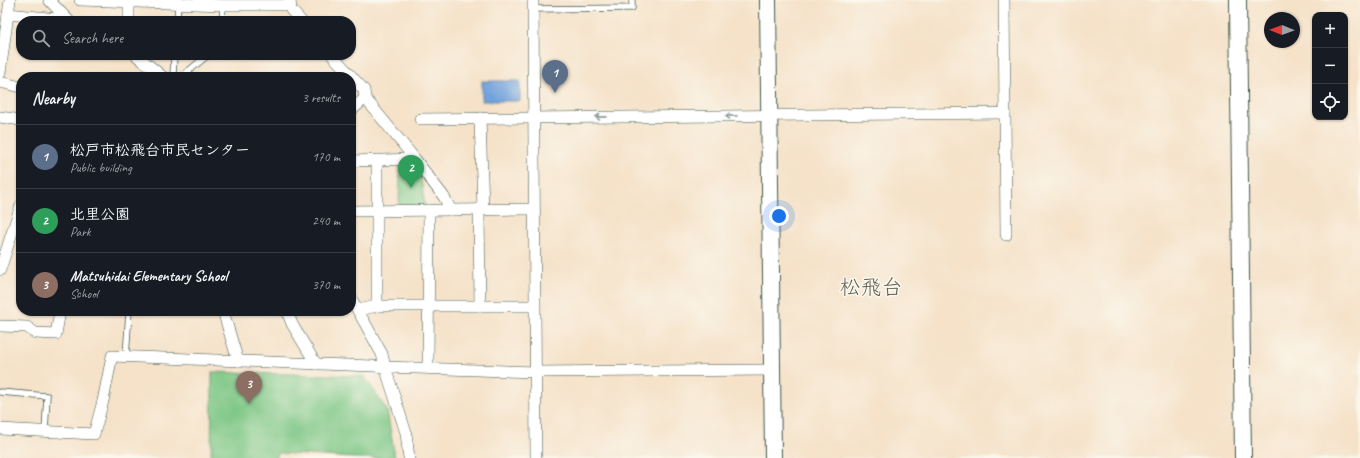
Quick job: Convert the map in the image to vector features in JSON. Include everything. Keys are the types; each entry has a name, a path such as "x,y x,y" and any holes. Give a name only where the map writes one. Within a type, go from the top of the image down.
{"street":[{"path":"49,0 63,16"},
{"path":"80,0 223,5 290,2 291,10 296,16"},
{"path":"768,0 773,458"},
{"path":"1004,0 1006,235"},
{"path":"1238,0 1243,458"},
{"path":"129,1 129,16"},
{"path":"533,5 536,458"},
{"path":"0,73 7,8 45,16"},
{"path":"142,60 157,72"},
{"path":"337,60 348,72"},
{"path":"356,81 364,90 365,98 415,159 444,197 451,210"},
{"path":"0,82 16,86"},
{"path":"356,106 365,98"},
{"path":"420,119 1005,113"},
{"path":"0,117 16,119"},
{"path":"480,118 480,306"},
{"path":"356,161 415,159"},
{"path":"376,306 377,160"},
{"path":"356,211 534,208"},
{"path":"428,368 429,210"},
{"path":"0,270 5,238 16,225"},
{"path":"358,310 376,306 534,306"},
{"path":"356,307 382,354 406,433 409,458"},
{"path":"0,326 27,327 35,333 56,334 59,316"},
{"path":"224,316 238,361"},
{"path":"289,316 292,324 316,364"},
{"path":"0,428 94,434 103,401 112,356 536,372 772,370"}],"lane":[{"path":"533,5 632,8 632,0"},
{"path":"177,16 178,3"},
{"path":"222,16 223,5"},
{"path":"173,72 174,60"},
{"path":"187,72 202,60"},
{"path":"126,357 130,316"},
{"path":"0,392 47,396 45,432"}],"green space":[{"path":"403,163 411,163 420,171 425,206 399,205 400,167 403,166"},
{"path":"212,372 364,376 387,410 395,458 355,458 278,453 277,458 211,458"}],"water":[{"path":"482,81 520,81 520,101 482,101"}],"place":[{"name":"松戸市松飛台市民センター","path":"555,93"},
{"name":"北里公園","path":"411,188"},
{"name":"Matsuhidai Elementary School","path":"249,404"}],"district":[{"name":"松飛台","path":"871,287"}]}
